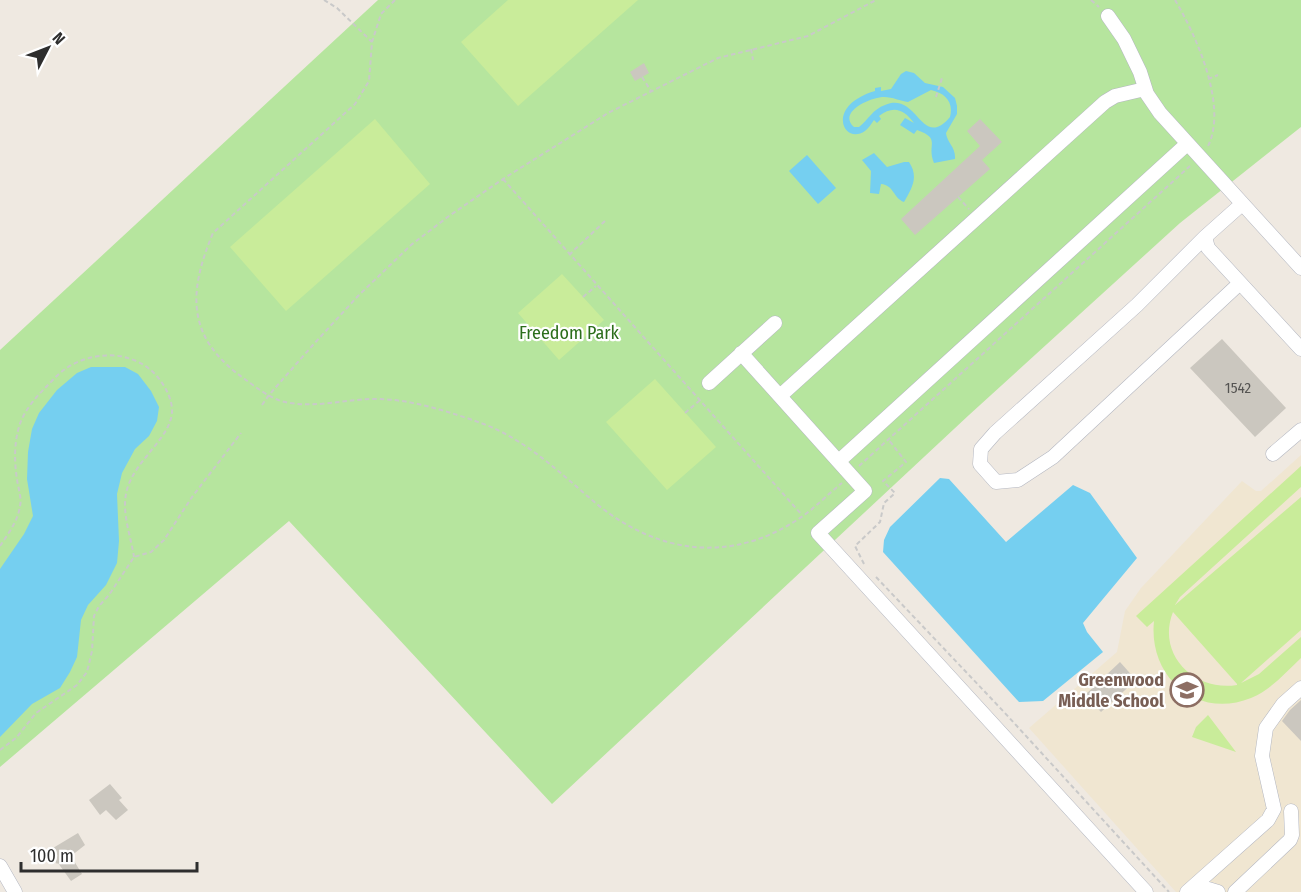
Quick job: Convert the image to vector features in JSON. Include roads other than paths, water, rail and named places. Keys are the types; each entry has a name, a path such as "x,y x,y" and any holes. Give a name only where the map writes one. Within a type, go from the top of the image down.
{"street":[{"path":"1108,15 1124,39 1140,72 1145,89 1160,113 1301,268"},
{"path":"780,396 1105,102 1115,96 1145,89"},
{"path":"839,461 1187,144"},
{"path":"1240,283 1053,457 1018,480 996,482 980,464 981,449 995,434 1206,243 1242,204"},
{"path":"1206,243 1301,349"},
{"path":"709,383 776,322"},
{"path":"741,353 865,491 818,532 1146,892"},
{"path":"1273,454 1301,430"},
{"path":"1191,888 1268,820 1273,807 1262,756 1266,728 1283,704 1301,688"},
{"path":"1235,892 1290,840 1296,810 1273,807"},
{"path":"0,866 15,892"},
{"path":"1191,888 1218,892"}],"water":[{"path":"906,71 914,73 925,83 943,87 955,98 957,114 946,133 955,159 934,163 929,136 917,130 914,134 900,125 905,118 914,123 906,114 898,110 889,110 879,116 881,119 877,123 874,120 866,130 857,134 845,129 844,114 849,106 859,98 875,91 875,88 881,87 881,91 891,89 901,74","holes":["931,90 947,99 951,107 950,117 940,126 932,128 905,106 896,103 877,109 859,127 854,127 850,121 853,111 871,100 887,97 908,102"]},
{"path":"874,153 887,167 909,162 914,178 904,202 885,185 881,184 879,194 870,193 871,171 862,160"},
{"path":"807,155 836,188 818,204 789,171"},
{"path":"91,367 125,367 138,374 151,391 159,407 157,421 149,436 135,449 122,473 117,494 119,541 117,563 106,585 88,605 81,620 77,657 70,672 60,688 32,704 0,737 0,569 24,534 33,516 27,479 32,429 39,413 57,390 77,373"},
{"path":"940,478 949,479 1006,542 1073,485 1090,493 1137,558 1083,623 1087,632 1103,652 1043,701 1019,702 883,552 884,540 890,527"}],"place":[{"name":"Greenwood Middle School","path":"1187,690"}],"park label":[{"name":"Freedom Park","path":"569,333"}]}
